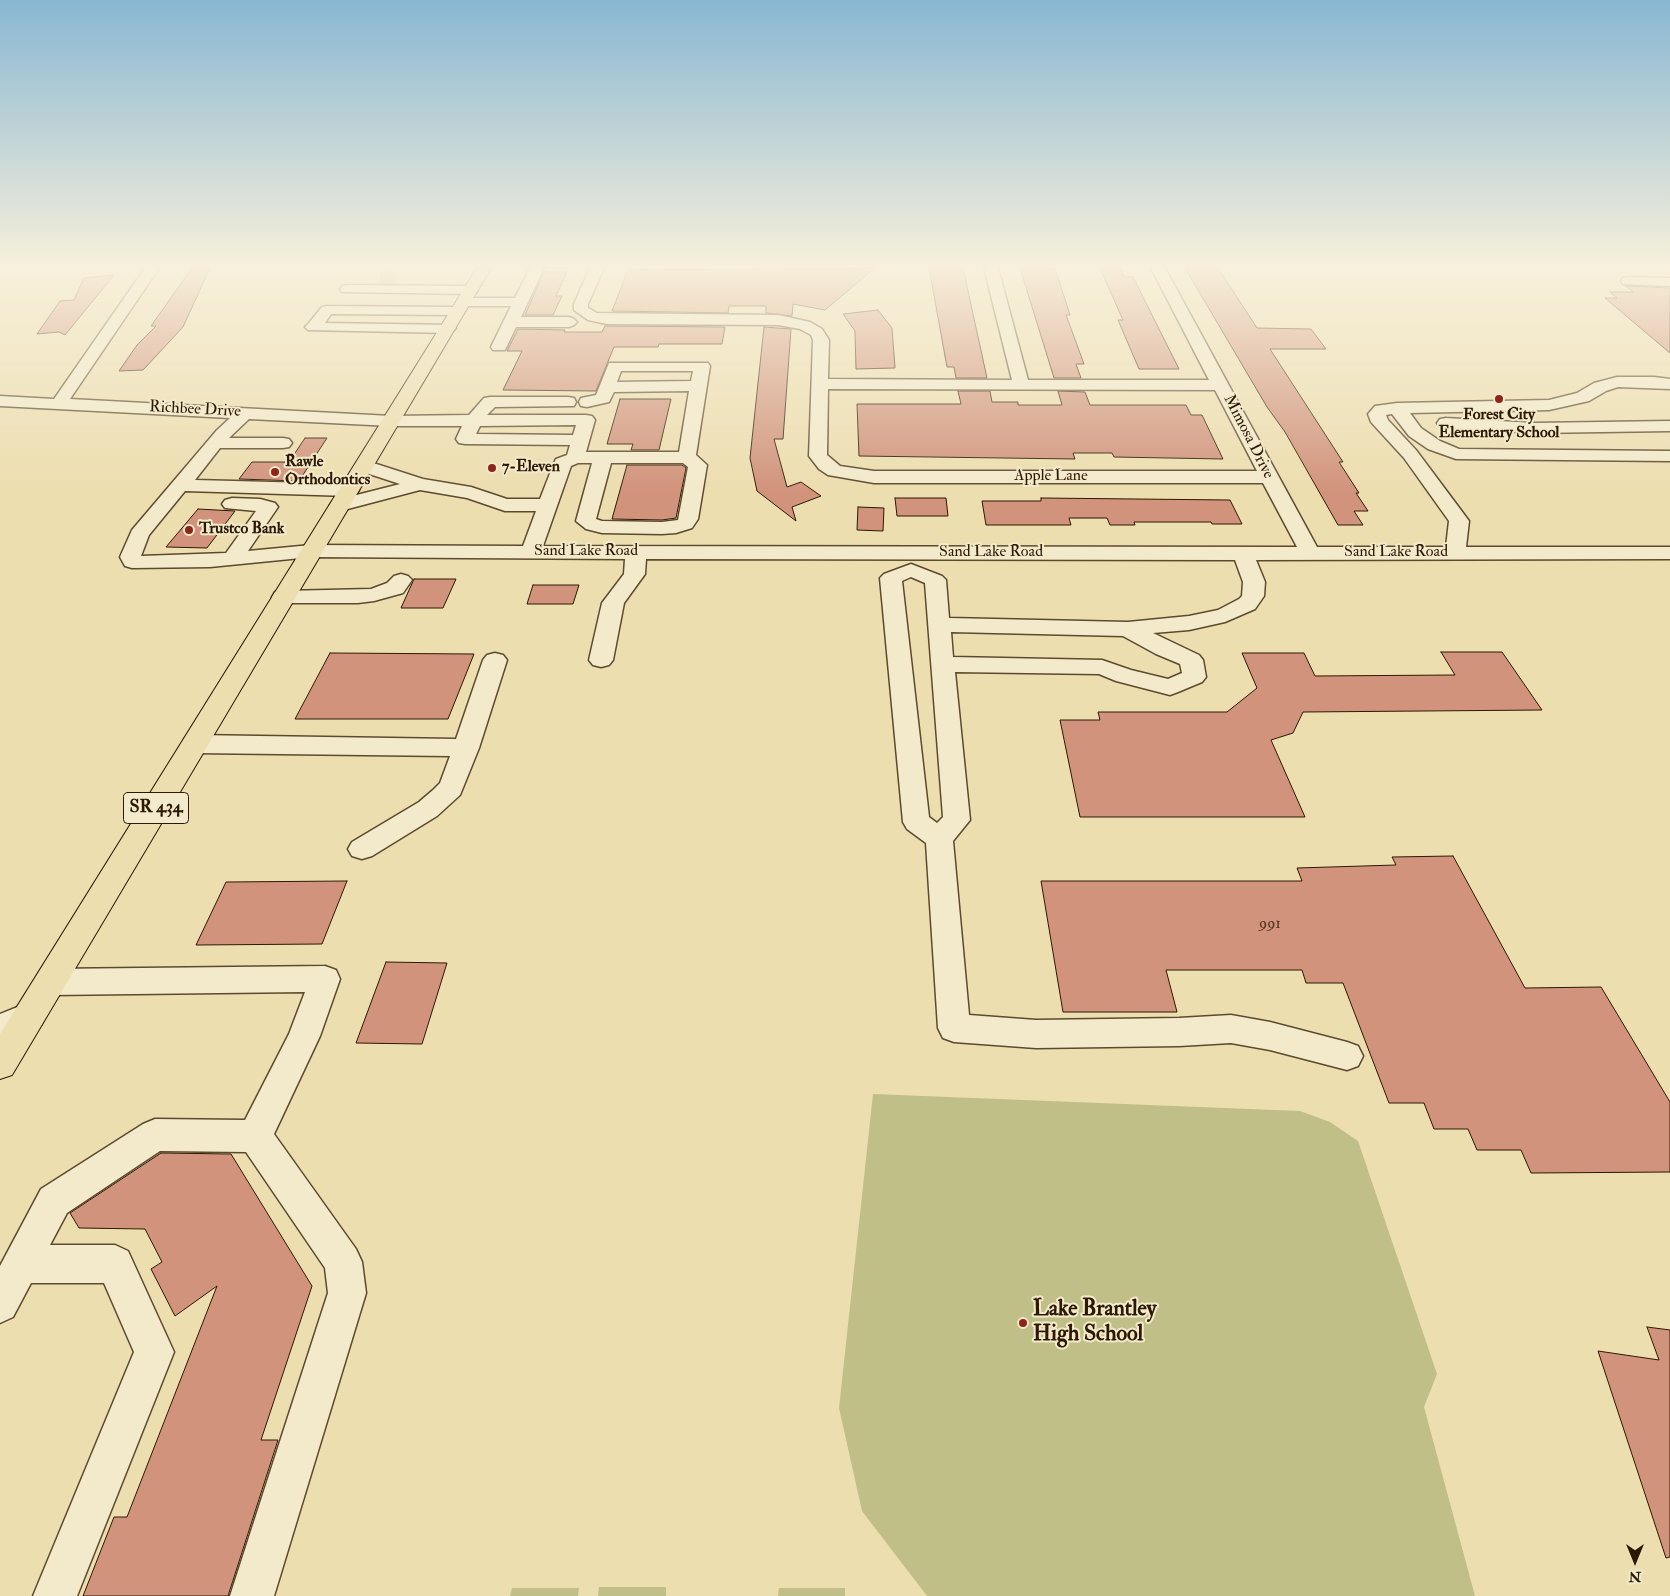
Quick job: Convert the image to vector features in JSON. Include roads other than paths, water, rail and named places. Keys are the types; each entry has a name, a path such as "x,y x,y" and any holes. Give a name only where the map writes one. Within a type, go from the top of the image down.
{"main road":[{"name":"SR 434","path":"0,1064 439,342"}],"street":[{"path":"59,403 101,342"},
{"path":"499,347 501,342"},
{"path":"821,342 819,384 1221,384"},
{"path":"1010,342 1021,384"},
{"name":"Mimosa Drive","path":"1198,342 1268,477 1310,553"},
{"path":"575,458 586,411 603,398 615,366 702,366 687,457"},
{"path":"1455,553 1460,521 1410,454 1380,422 1377,414 1381,410 1397,408 1549,405 1583,397 1600,387 1618,382 1670,384"},
{"name":"Apple Lane","path":"819,384 818,456 834,471 874,478 1268,477"},
{"name":"Richbee Drive","path":"0,401 391,421 473,420 586,411"},
{"path":"1397,408 1415,432 1434,445 1456,454 1670,456"},
{"path":"166,503 216,443 245,413"},
{"path":"473,420 465,439 580,440"},
{"path":"1434,445 1427,429 1436,423 1459,422 1482,426 1534,428 1670,426"},
{"path":"216,443 283,443"},
{"path":"531,552 563,463 575,458 687,457 698,465 688,519 685,524 662,528 602,527 586,521 603,458"},
{"path":"364,466 420,484 471,492 505,505 548,505"},
{"path":"181,485 344,497 420,484"},
{"path":"166,503 260,505 268,507 232,559"},
{"name":"Sand Lake Road","path":"166,503 138,534 130,557 132,562 232,559 311,552 636,552 910,562 1243,553 1670,553"},
{"path":"389,552 401,580"},
{"path":"283,597 358,597 374,595 395,588 401,580 442,552"},
{"path":"601,660 613,603 634,574 636,552"},
{"path":"939,838 916,822 891,578 910,562 935,580 940,625 957,820 939,838 954,1028 1036,1034 1179,1032 1231,1029 1270,1036 1347,1056"},
{"path":"940,625 1128,629 1164,650 1191,660 1194,677 1170,687 1124,676 1102,667 943,664"},
{"path":"362,849 428,809 451,788 495,660"},
{"path":"194,744 466,748"},
{"path":"50,982 326,980 304,1036 254,1136"},
{"path":"0,1028 30,1015"},
{"path":"0,1304 54,1201 155,1134 254,1136"},
{"path":"252,1596 347,1293 343,1262 254,1136"},
{"path":"21,1264 115,1264 154,1352 55,1596"}],"lane":[{"path":"1128,629 1189,623 1225,615 1247,604 1253,596 1254,582 1243,553"}],"place":[{"name":"Forest City Elementary School","path":"1499,399"},
{"name":"7-Eleven","path":"492,468"},
{"name":"Rawle Orthodontics","path":"275,472"},
{"name":"Trustco Bank","path":"189,530"},
{"name":"Lake Brantley High School","path":"1023,1323"}]}
